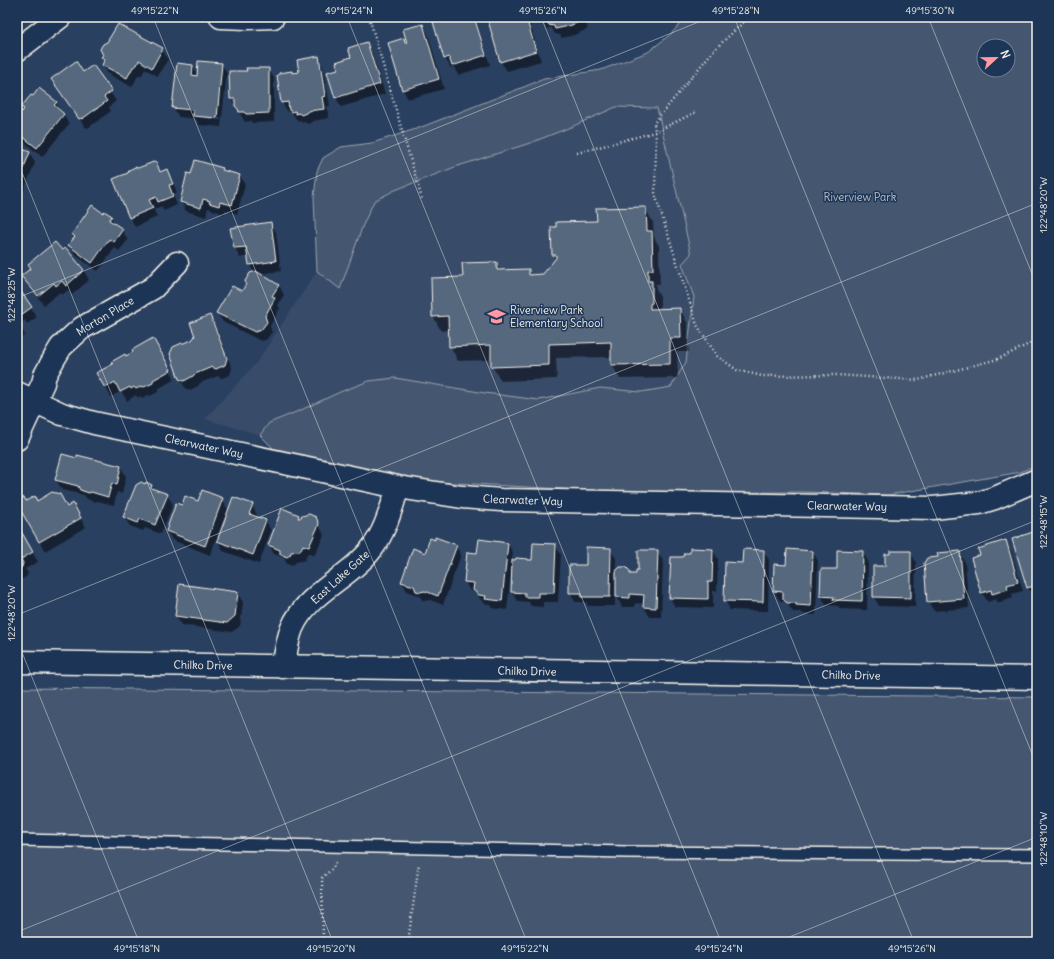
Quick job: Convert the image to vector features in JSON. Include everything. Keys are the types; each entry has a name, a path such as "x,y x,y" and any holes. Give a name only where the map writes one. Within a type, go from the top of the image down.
{"street":[{"path":"17,50 60,17"},
{"path":"221,17 273,17"},
{"name":"Morton Place","path":"17,438 26,397 45,375 61,347 82,328 153,288 177,263"},
{"name":"Clearwater Way","path":"26,397 62,414 94,423 398,487 462,497 501,500 933,508 979,503 1037,480"},
{"name":"East Lake Gate","path":"283,667 289,636 298,617 317,597 360,563 371,550 385,526 398,487"},
{"name":"Chilko Drive","path":"17,662 1037,678"}],"lane":[{"path":"17,840 421,849 1037,855"}],"path":[{"path":"369,17 422,199"},
{"path":"749,17 713,51 654,123 656,140 655,194 697,325 717,356 737,370 762,376 835,375 918,380 998,359 1037,340"},
{"path":"577,153 655,132 696,112"},
{"path":"323,942 322,878 333,868 344,847"},
{"path":"408,942 421,849"}],"shaded area":[{"name":"Riverview Park Elementary School","path":"648,52 657,108 691,254 805,492 401,480 341,464 274,449 260,435 205,419 257,362 317,271 314,197 317,171 323,158 341,147 372,143 420,128 544,79 601,70"}],"green space":[{"name":"Riverview Park","path":"686,17 1037,17 1037,464 1021,472 888,495 804,492 636,493 401,480 341,464 274,449 260,435 269,423 369,381 395,378 485,393 539,400 600,388 641,392 671,387 686,362 694,297 682,264 691,254 657,108 616,107 530,143 455,167 395,190 374,201 363,225 340,289 317,271 314,197 317,171 323,158 341,147 372,143 419,128 544,79 601,70 648,52 671,34"},
{"path":"17,688 1037,697 1037,942 17,942"}],"building":[{"path":"448,17 449,22 452,21 451,17 474,17 486,55 452,66 449,57 444,59 433,22"},
{"path":"487,17 526,17 536,51 500,62"},
{"path":"539,17 582,17 584,20 569,26 555,29 554,26 549,25 546,18 540,20"},
{"path":"118,24 163,48 152,68 139,60 127,78 102,65 105,59 101,57 103,55 100,49 103,44 107,42"},
{"path":"423,24 439,79 402,90 388,43 404,38 405,43 407,43 403,29"},
{"path":"367,42 380,84 335,98 327,72 338,69 336,62 351,57 348,48"},
{"path":"319,56 325,96 322,97 324,109 308,111 301,115 299,113 296,114 295,111 292,112 289,110 288,102 281,103 277,75 279,75 279,73 292,71 292,73 299,72 297,60"},
{"path":"76,61 83,72 93,65 112,91 104,97 107,101 82,119 79,119 51,79"},
{"path":"198,61 222,63 217,118 193,116 193,110 172,108 177,63 193,65 192,75 197,76"},
{"path":"246,68 269,68 269,113 246,114 244,112 239,112 235,106 235,99 230,99 229,71 247,71"},
{"path":"39,88 57,102 54,105 64,114 37,148 17,132 17,107 22,112 24,109 21,107"},
{"path":"17,147 30,152 17,185"},
{"path":"195,160 223,168 222,170 240,175 232,205 220,202 219,206 209,203 210,201 203,199 201,208 180,202 187,173 191,174"},
{"path":"156,161 160,172 167,169 173,184 169,185 173,196 158,202 156,197 149,200 153,208 129,218 113,179 128,173 129,170 135,167 138,168"},
{"path":"92,205 103,213 104,211 112,216 109,220 123,229 114,242 109,239 92,263 68,245 75,237 72,234"},
{"path":"646,207 647,231 652,231 653,270 648,270 648,281 652,281 652,303 650,304 650,309 680,308 681,338 670,338 670,364 611,365 611,342 549,344 549,365 491,367 491,345 449,347 448,316 432,317 431,278 463,277 462,263 497,262 497,270 529,269 529,275 543,274 556,258 556,255 552,255 551,227 556,227 556,222 597,221 596,208"},
{"path":"271,222 276,261 249,265 246,247 234,248 230,228"},
{"path":"55,242 62,250 66,248 84,270 66,286 62,281 56,286 54,283 38,296 21,276 31,268 28,264"},
{"path":"256,271 279,285 272,296 275,298 265,316 267,322 261,330 255,332 216,313 232,286 242,291 246,284 245,281 250,273"},
{"path":"17,286 32,307 21,315 19,312 17,313"},
{"path":"210,315 227,358 225,365 216,369 212,367 195,374 184,381 179,379 170,354 173,347 192,340 195,336 190,323"},
{"path":"153,338 171,370 153,380 153,383 144,387 142,386 136,389 134,387 131,389 130,387 120,392 115,382 105,388 96,373 113,364 111,362 125,354 126,356 133,352 132,350"},
{"path":"62,454 77,458 77,455 121,466 117,485 112,483 108,497 91,492 89,493 80,490 78,486 55,480"},
{"path":"141,482 145,484 146,482 152,485 151,488 168,494 155,525 140,519 138,523 123,517 136,485"},
{"path":"202,490 223,498 205,546 166,531 176,503 182,505 185,496 198,501"},
{"path":"52,492 60,494 67,507 73,503 81,518 39,542 17,502 24,497 26,501 35,496 37,501"},
{"path":"233,497 253,504 249,514 266,520 253,555 217,541"},
{"path":"282,508 299,515 298,518 309,514 316,517 319,524 309,547 303,545 300,551 291,552 287,557 280,554 280,550 268,545"},
{"path":"17,524 33,552 21,559 23,563 22,567 17,570"},
{"path":"1033,532 1034,535 1037,534 1037,585 1027,588 1012,539"},
{"path":"435,537 457,545 438,596 425,591 416,591 414,586 401,582 413,548 425,553 430,538 435,540"},
{"path":"479,539 508,543 502,601 485,599 486,596 479,595 473,590 474,583 464,582 467,552 477,553"},
{"path":"1006,540 1018,582 1007,585 1008,589 992,594 991,590 981,593 971,558 980,555 978,549"},
{"path":"533,543 556,544 554,593 538,593 538,597 525,597 525,593 511,592 512,560 515,560 516,558 532,560"},
{"path":"586,547 611,548 610,597 581,597 582,593 569,593 569,565 586,565"},
{"path":"690,548 713,549 712,582 708,582 708,599 669,598 671,557 683,557 684,553 690,553"},
{"path":"743,549 764,550 763,602 724,601 725,562 742,563"},
{"path":"787,549 813,551 811,606 787,603 783,599 783,592 773,591 774,564 786,565"},
{"path":"638,550 658,550 656,608 643,607 644,595 630,594 630,598 616,597 616,571 620,567 626,567 630,571 630,574 636,574 636,570 638,570"},
{"path":"837,550 863,551 862,601 833,600 834,597 820,596 821,569 837,569"},
{"path":"890,551 911,551 911,598 873,597 873,566 885,566 885,554 890,554"},
{"path":"960,551 964,599 927,602 924,563 927,558 938,557 937,553"},
{"path":"179,584 238,592 235,616 227,623 175,616"}],"place":[{"name":"Riverview Park Elementary School","path":"497,316"}]}
